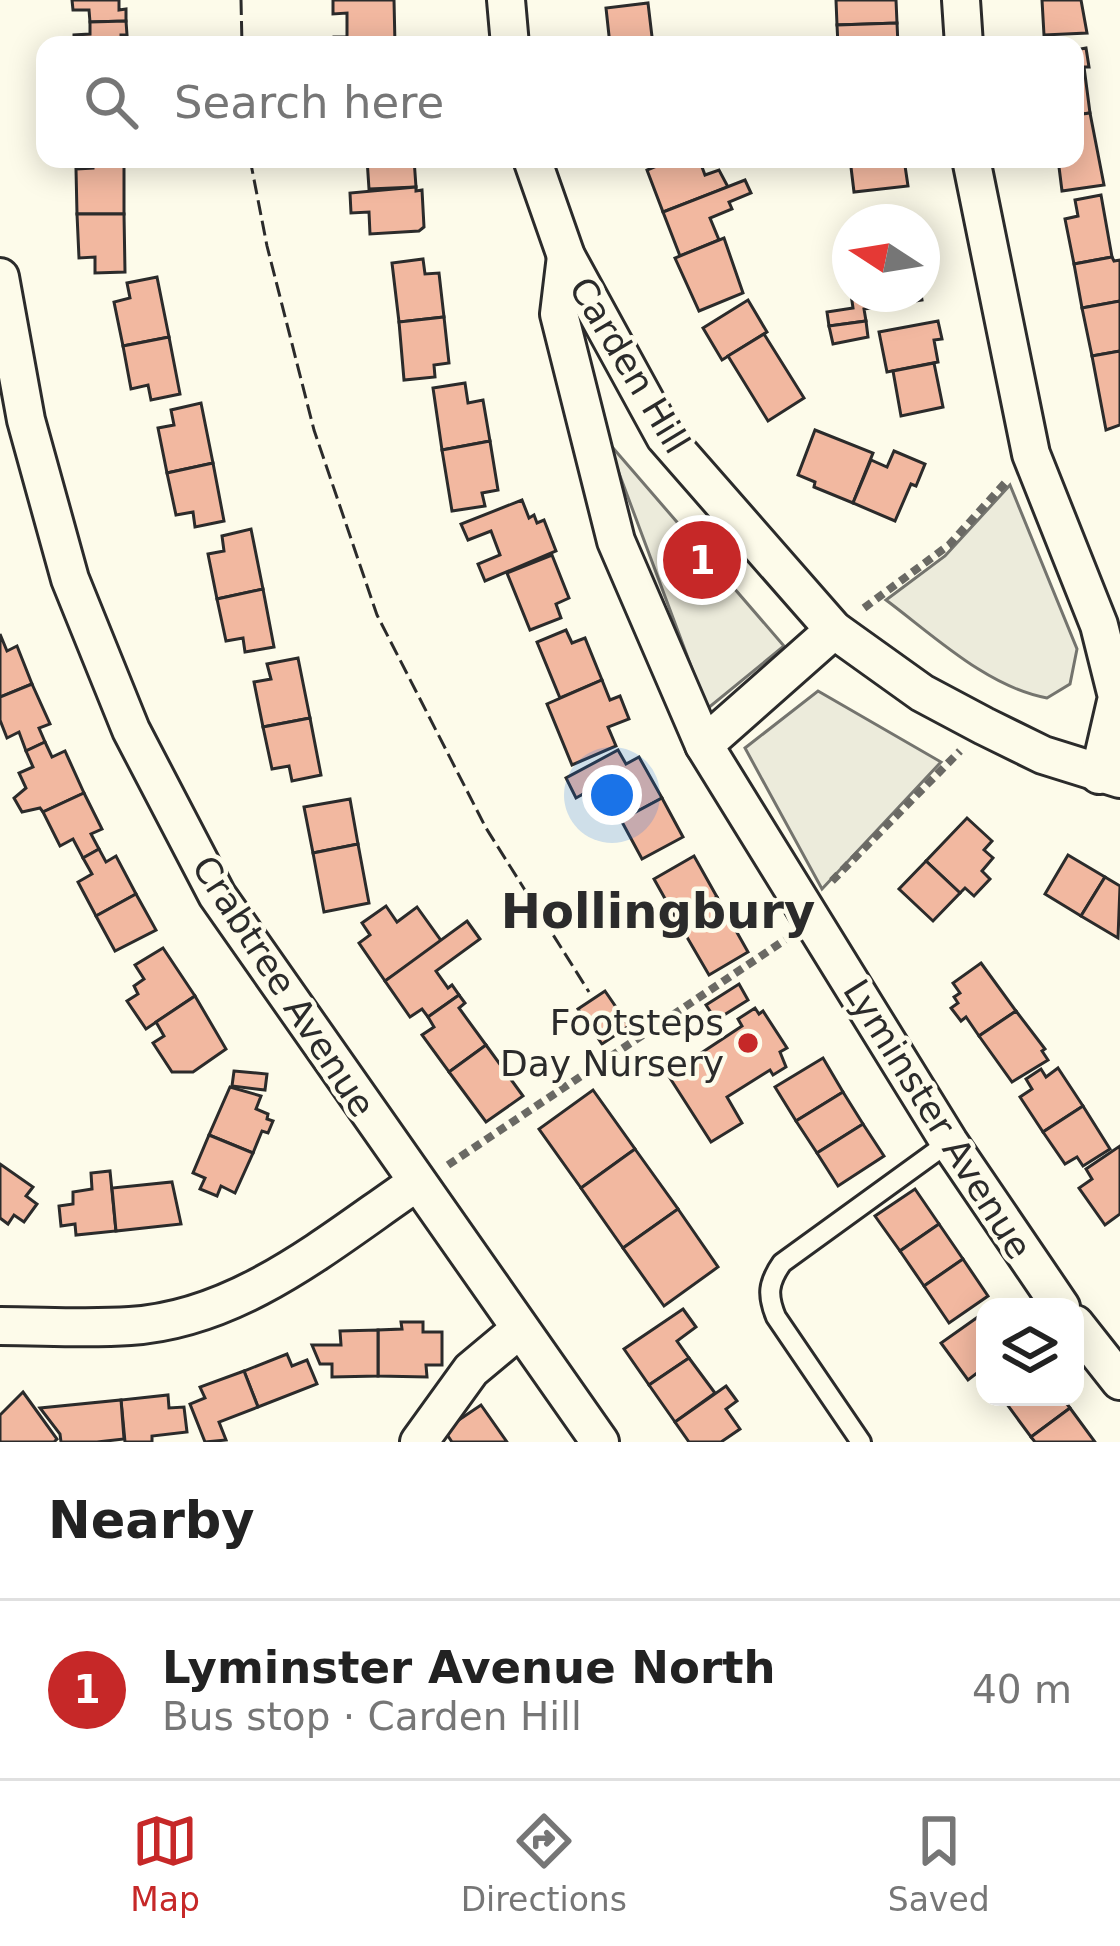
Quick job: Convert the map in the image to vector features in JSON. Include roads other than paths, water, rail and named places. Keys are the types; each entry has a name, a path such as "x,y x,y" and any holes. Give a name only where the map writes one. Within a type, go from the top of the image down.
{"street":[{"path":"506,0 509,36"},
{"path":"961,0 963,36"},
{"name":"Carden Hill","path":"535,168 566,256 665,437 834,630 922,693 1043,755 1110,777"},
{"path":"973,168 1031,454 1100,626 1117,697 1110,777"},
{"name":"Lyminster Avenue","path":"566,256 559,314 616,541 704,745 949,1142 1055,1298"},
{"name":"Crabtree Avenue","path":"0,277 26,420 70,579 131,730 217,895 600,1442"},
{"path":"704,745 834,630"},
{"path":"0,1325 134,1326 209,1309 257,1291 416,1184"},
{"path":"419,1442 471,1370 520,1328"},
{"path":"1084,1335 1120,1381"}],"lane":[{"path":"861,1442 776,1317 768,1294 770,1282 782,1263 949,1142"}],"place":[{"name":"Lyminster Avenue North","path":"702,560"},
{"name":"Footsteps Day Nursery","path":"748,1043"}],"district":[{"name":"Hollingbury","path":"658,911"}]}
